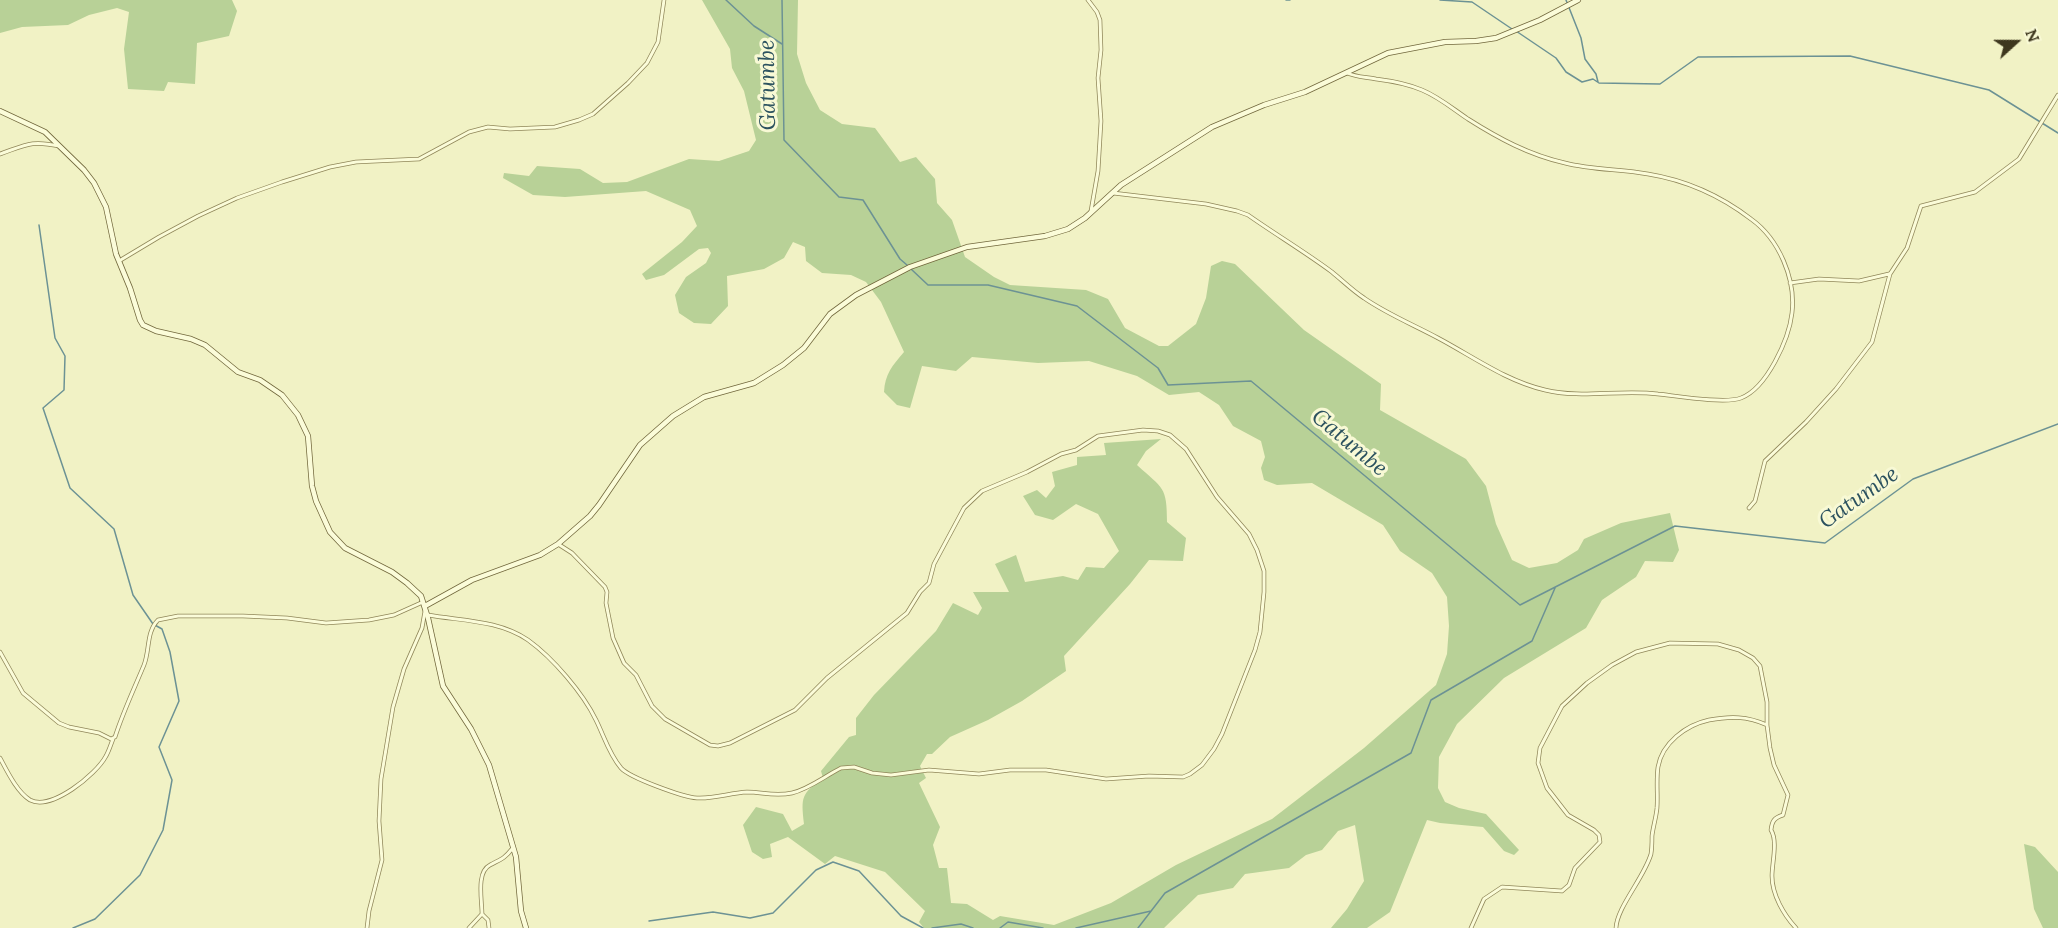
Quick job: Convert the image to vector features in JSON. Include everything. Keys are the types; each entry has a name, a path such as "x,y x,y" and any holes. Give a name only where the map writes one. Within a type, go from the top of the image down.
{"main road":[{"path":"424,604 472,580 540,555 558,544 581,526 594,511 640,445 673,416 704,397 754,383 783,365 804,348 830,314 849,299 910,267 967,247 1045,237 1060,232 1078,223 1111,193 1222,122 1305,92 1395,50 1445,42 1496,38 1540,20 1578,0"},
{"path":"0,111 45,132 84,170 106,207 119,261 143,325 156,332 191,339 206,345 238,372 271,386 287,400 298,415 308,436 312,486 330,532 345,548 392,572 418,592 428,615 443,686 485,755 518,866 521,911 526,928"}],"street":[{"path":"119,261 198,216 237,198 282,182 371,160 419,159 470,132 488,126 510,129 555,127 586,117 609,100 647,63 658,42 664,0"},
{"path":"1088,0 1100,20 1101,50 1098,78 1101,122 1098,171 1091,211"},
{"path":"1111,193 1206,204 1248,215 1366,299 1436,336 1475,360 1548,391 1567,394 1643,392 1701,399 1742,398 1759,385 1775,361 1792,312 1790,283 1780,255 1765,231 1737,208 1684,183 1647,174 1565,164 1534,154 1507,143 1421,90 1386,80 1357,77 1347,73"},
{"path":"1749,508 1755,501 1765,461 1828,398 1872,342 1890,274 1907,249 1921,206 1975,192 2019,159 2058,95"},
{"path":"0,154 34,142 60,146"},
{"path":"1790,283 1819,279 1859,281 1890,274"},
{"path":"428,615 493,624 516,633 530,642 571,682 592,712 613,757 626,773 675,792 699,798 749,792 767,795 793,792 841,768 849,767 891,775 928,770 979,774 1027,769 1063,771 1106,778 1183,777 1202,765 1214,749 1230,718 1260,632 1264,592 1264,571 1257,550 1248,534 1217,497 1193,458 1179,441 1164,433 1143,430 1098,436 1081,447 1061,454 977,494 964,508 934,564 929,583 920,592 908,613 827,678 795,710 730,743 718,746 710,745 671,722 652,706 636,675 624,663 613,638 605,587 572,553 558,544"},
{"path":"0,758 24,796 41,803 50,801 84,782 106,757 144,664 150,630 154,624 165,617 272,616 326,623 369,620 424,604 422,628 404,669 393,707 381,779 382,860 369,910 367,928"},
{"path":"1471,928 1484,899 1502,887 1562,891 1569,885 1575,868 1600,842 1599,835 1568,815 1547,788 1538,763 1540,748 1562,706 1587,683 1612,665 1636,652 1670,643 1718,644 1739,650 1753,658 1760,666 1767,702 1770,747 1774,765 1788,795 1783,815 1776,817 1772,822 1771,830 1775,849 1772,855 1773,884 1786,917 1796,928"},
{"path":"0,652 23,693 59,723 69,728 99,733 113,739"},
{"path":"1616,928 1620,914 1640,880 1651,854 1657,809 1657,770 1668,746 1677,734 1706,720 1737,717 1748,718 1767,725"},
{"path":"469,928 482,914 482,873 487,866 505,859 513,847"},
{"path":"482,914 488,920 489,928"}],"green space":[{"path":"0,0 232,0 237,11 229,36 197,43 195,84 168,82 164,91 128,89 124,49 129,12 117,8 89,15 68,25 22,27 0,33"},
{"path":"702,0 798,0 797,54 806,83 820,110 842,124 875,128 900,162 916,157 935,179 937,203 952,220 965,257 1010,285 1086,290 1108,299 1125,328 1159,346 1168,346 1196,324 1206,298 1211,266 1222,261 1235,264 1304,330 1381,384 1380,410 1466,459 1486,486 1496,524 1512,560 1529,568 1557,563 1578,550 1584,539 1621,523 1670,513 1679,550 1673,562 1645,561 1636,577 1602,600 1586,628 1504,678 1457,724 1439,757 1438,788 1445,802 1459,808 1486,814 1519,850 1514,855 1504,851 1483,827 1427,820 1390,912 1367,928 1331,928 1347,909 1364,881 1355,825 1338,831 1322,850 1306,855 1289,868 1245,874 1233,888 1198,895 1164,928 924,928 919,922 925,911 885,872 835,856 825,864 788,837 770,844 772,857 763,859 752,852 743,825 756,807 783,814 792,831 804,824 804,797 810,788 823,778 821,771 849,737 856,735 856,718 874,695 936,631 953,603 978,615 982,608 973,592 1009,592 995,564 1016,555 1025,582 1063,576 1078,580 1086,567 1104,568 1119,551 1098,514 1076,504 1053,520 1035,515 1023,496 1037,490 1046,498 1055,486 1052,472 1077,465 1077,457 1106,455 1104,443 1161,439 1146,451 1137,465 1162,489 1166,501 1167,522 1186,538 1183,561 1149,560 1064,656 1066,671 1022,701 950,737 932,754 927,754 920,766 926,778 919,783 940,827 933,845 939,868 947,868 951,903 967,904 993,920 1000,916 1054,925 1111,903 1176,865 1272,819 1364,748 1436,685 1447,654 1449,626 1447,597 1432,573 1400,551 1383,525 1312,483 1277,485 1264,480 1261,468 1265,457 1261,441 1233,426 1219,405 1199,392 1169,395 1137,376 1089,361 1038,363 972,357 956,371 922,366 910,408 897,405 884,392 890,370 904,352 881,302 866,282 851,275 822,273 806,261 805,247 793,242 784,258 764,269 727,276 728,306 711,324 694,323 679,313 675,295 686,277 706,263 711,253 708,248 699,249 664,275 646,280 642,274 682,242 697,226 690,210 646,191 565,197 533,195 503,178 504,173 529,176 537,166 580,169 603,183 627,182 689,159 719,161 749,151 756,140 744,91 732,68 730,49"},
{"path":"2024,844 2035,847 2058,872 2058,928 2043,928 2034,909"}],"waterway":[{"path":"726,0 754,26 782,44"},
{"name":"Gatumbe","path":"782,0 784,140 839,197 863,200 900,259 907,265"},
{"path":"1440,0 1472,2 1512,29"},
{"path":"1566,0 1581,38 1585,59 1596,74 1598,82"},
{"path":"1516,31 1556,58 1566,72 1582,82 1593,79 1599,83 1660,84 1698,57 1850,56 1989,90 2058,133"},
{"path":"39,225 55,338 65,356 64,390 43,408 70,488 114,529 133,595 153,624 162,629 170,652 179,701 159,747 172,780 163,830 140,875 95,919 73,928"},
{"name":"Gatumbe","path":"911,269 928,285 988,285 1077,306 1158,368 1168,385 1251,381 1520,605 1675,526 1825,543 1913,479 2058,424"},
{"path":"1138,928 1165,893 1411,753 1431,700 1532,641 1555,588"},
{"path":"649,921 713,912 750,918 773,913 816,870 833,862 859,871 901,916 923,928"},
{"path":"1076,928 1151,911"},
{"path":"1000,928 1008,922 1043,928"},
{"path":"932,928 961,924 973,928"}]}
